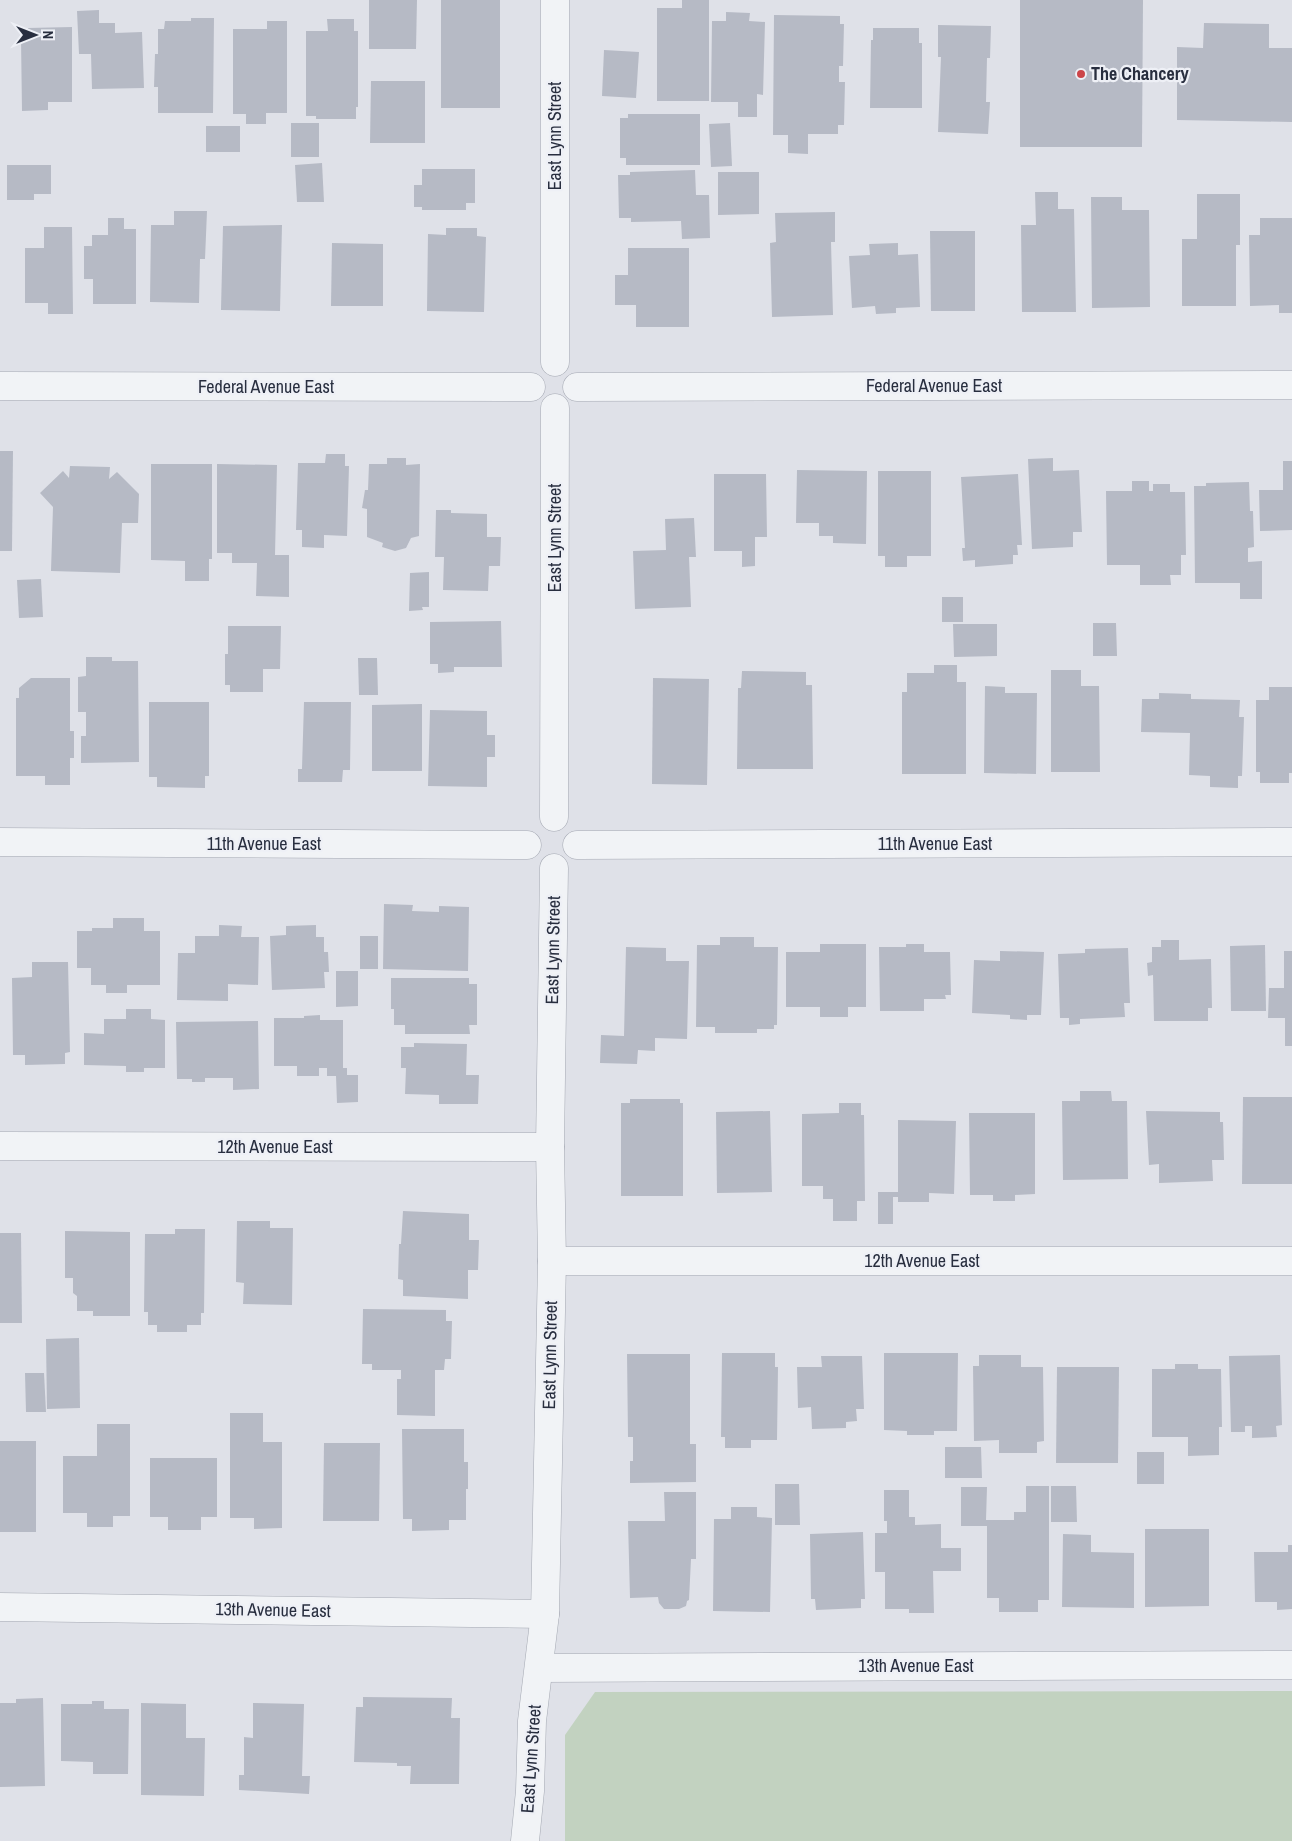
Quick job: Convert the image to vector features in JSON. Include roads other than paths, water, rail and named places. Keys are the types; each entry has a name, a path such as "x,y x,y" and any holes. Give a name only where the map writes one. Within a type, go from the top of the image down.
{"street":[{"name":"East Lynn Street","path":"555,0 555,362"},
{"path":"555,362 564,364 570,369 577,382 577,387 570,401 564,406 550,408 538,401 531,387 532,379 541,366 555,362"},
{"name":"Federal Avenue East","path":"577,387 1292,385"},
{"name":"Federal Avenue East","path":"0,386 531,387"},
{"name":"East Lynn Street","path":"554,817 555,408"},
{"path":"554,817 564,820 576,832 578,845 574,857 560,867 554,868 542,866 535,862 527,846 529,832 534,825 540,820 554,817"},
{"name":"11th Avenue East","path":"0,842 527,846"},
{"name":"11th Avenue East","path":"578,845 1292,842"},
{"name":"East Lynn Street","path":"525,1841 530,1791 532,1721 540,1668 545,1614 552,1261 550,1148 554,868"},
{"name":"12th Avenue East","path":"0,1146 550,1148"},
{"name":"12th Avenue East","path":"552,1261 1292,1261"},
{"name":"13th Avenue East","path":"0,1607 545,1614"},
{"name":"13th Avenue East","path":"540,1668 1292,1665"}],"place":[{"name":"The Chancery","path":"1081,74"}]}
